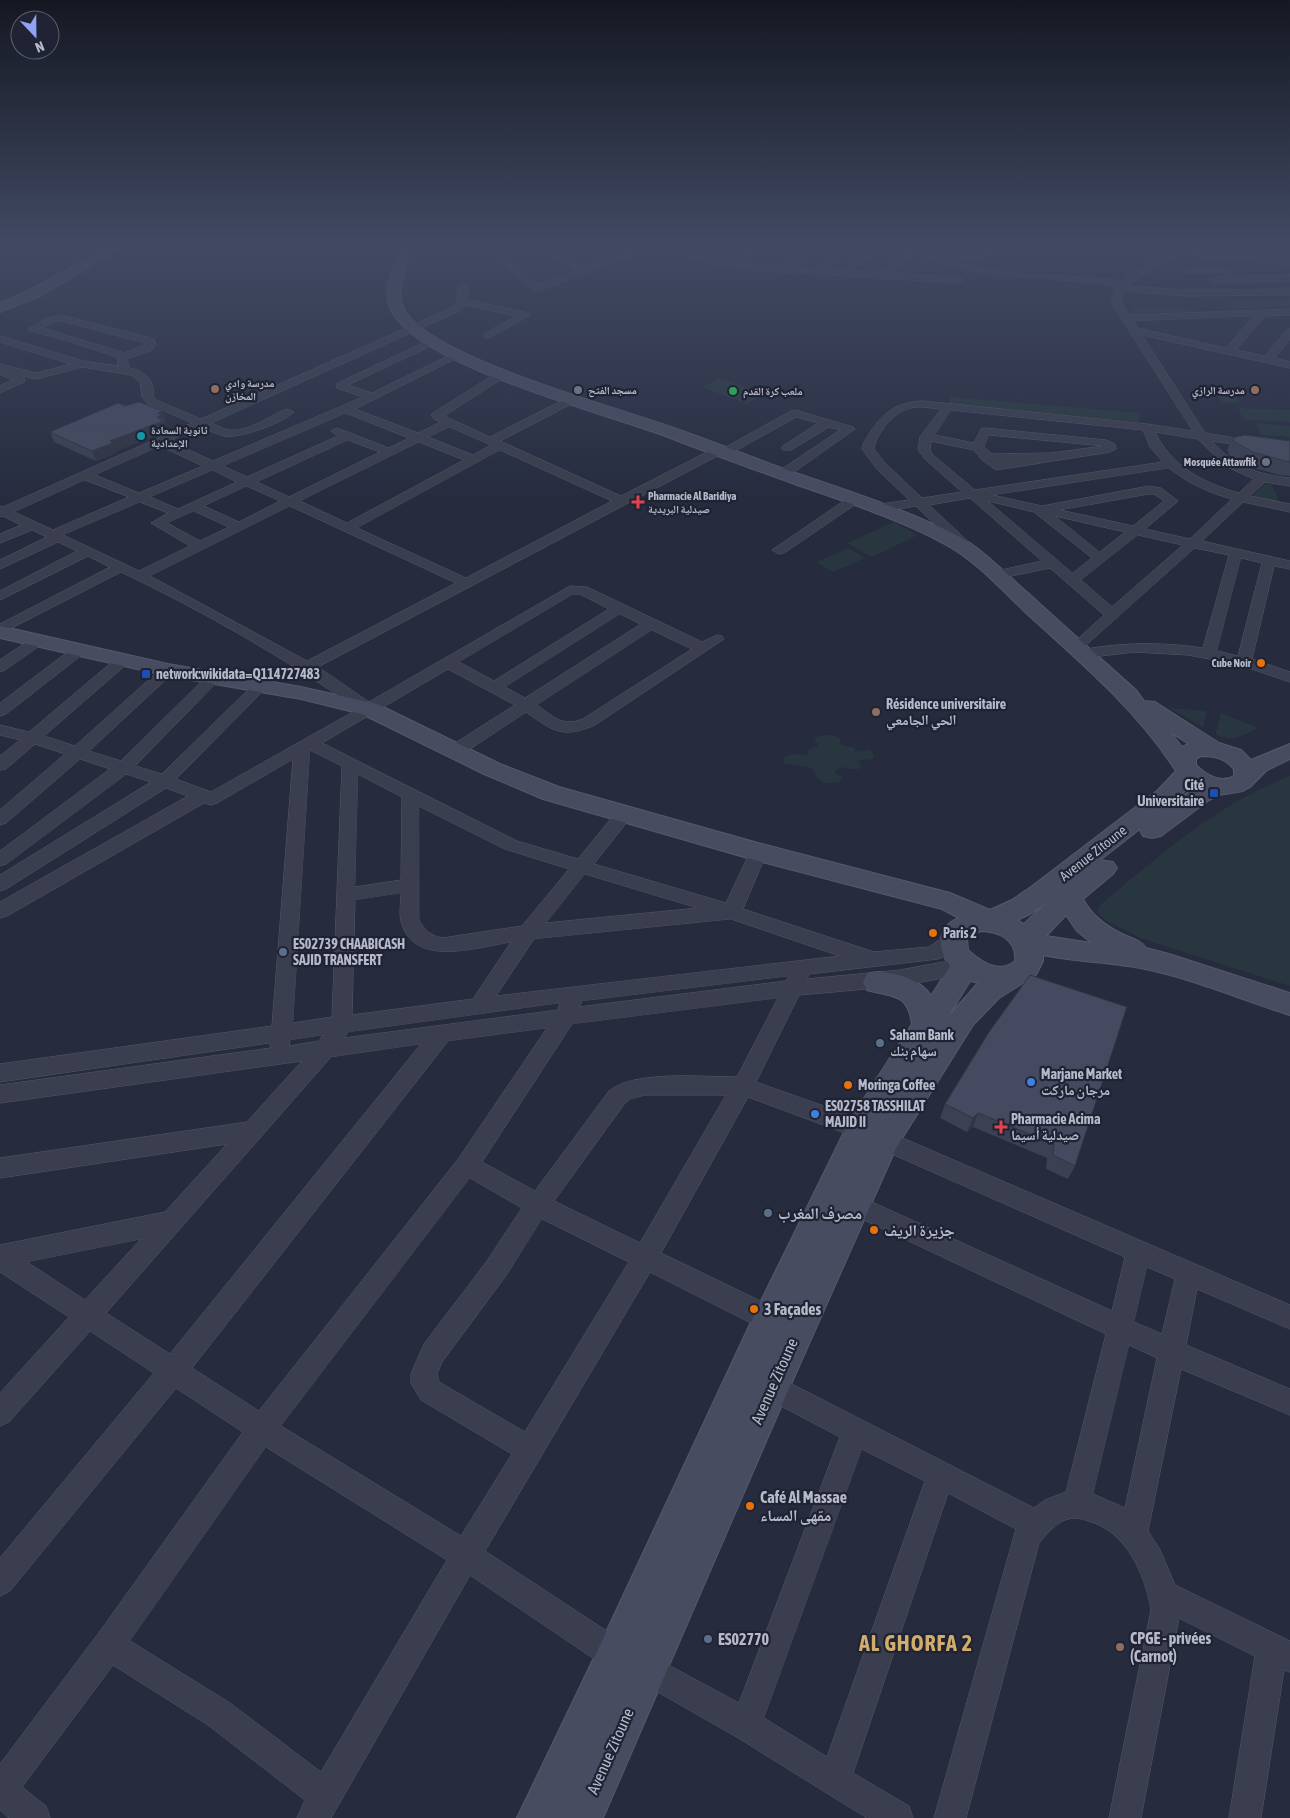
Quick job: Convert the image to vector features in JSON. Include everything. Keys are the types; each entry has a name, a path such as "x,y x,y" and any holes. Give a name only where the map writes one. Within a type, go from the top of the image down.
{"street":[{"path":"47,332 124,356 148,348 151,345 150,341 115,332"},
{"path":"1,511 203,423 403,332"},
{"path":"418,332 475,364 882,508 953,542 978,558"},
{"path":"487,336 495,332"},
{"path":"1135,332 1201,435 1222,460 1248,474 1284,482 1290,508 1242,498 1200,482 1171,464 1158,448 1147,427"},
{"path":"1142,332 1152,334 1196,335 1229,351 1290,364"},
{"path":"1196,335 1199,332"},
{"path":"1229,351 1246,332"},
{"path":"1268,360 1290,332"},
{"path":"2,341 83,364 124,370 140,375 148,383 147,397 152,402 225,433 234,434 242,432 288,412"},
{"path":"373,397 340,384 434,341"},
{"path":"7,356 29,348"},
{"path":"14,369 51,354"},
{"path":"0,565 55,536 139,497 373,397 458,355"},
{"path":"124,356 122,358 124,370"},
{"path":"0,367 36,376 83,364"},
{"path":"0,372 20,380 0,390"},
{"path":"502,374 437,415 621,501"},
{"path":"253,399 390,452"},
{"path":"347,528 473,459 496,443 574,399"},
{"path":"1219,786 1201,781 1185,766 1128,695 978,558 872,457 868,449 869,443 891,412 899,406 913,404 1147,427 1290,450"},
{"path":"948,406 926,437 924,447 929,457 1112,614"},
{"path":"346,409 473,459"},
{"path":"307,667 425,603 466,584 621,501 795,413 849,430 783,474"},
{"path":"1055,417 1057,439 1065,456"},
{"path":"139,576 198,545 450,422"},
{"path":"787,448 828,422"},
{"path":"198,545 157,523 248,482 355,438 392,426"},
{"path":"926,437 981,449 996,466 1110,449 1109,444 1106,443 1057,439 981,449 929,457"},
{"path":"159,441 466,584"},
{"path":"882,508 1171,464"},
{"path":"84,475 178,513"},
{"path":"1090,476 1115,496"},
{"path":"1080,651 1112,614 1193,543 1262,478"},
{"path":"1039,510 1153,490 1172,501 1073,580"},
{"path":"972,494 1290,564"},
{"path":"779,550 855,499"},
{"path":"194,506 238,526"},
{"path":"1039,510 1100,558"},
{"path":"1,511 163,587 307,667 369,709 492,769 551,793 758,852 950,902 990,921 1010,927 1022,957"},
{"path":"0,539 32,525"},
{"path":"0,596 86,552"},
{"path":"1209,654 1236,553"},
{"path":"1244,662 1269,560"},
{"path":"996,574 1052,563"},
{"path":"0,631 121,567"},
{"path":"0,573 53,602"},
{"path":"0,730 33,738 124,767 211,799 369,709 570,590 582,590 702,648"},
{"path":"495,687 620,608"},
{"path":"455,751 652,624"},
{"path":"0,631 78,651 212,679 301,693 369,709"},
{"path":"447,662 526,705 556,726 574,728 589,722 716,639"},
{"path":"0,667 36,641"},
{"path":"1080,651 1137,648 1209,654 1270,669 1290,677"},
{"path":"0,711 78,651"},
{"path":"0,765 123,660"},
{"path":"0,819 78,752 168,670"},
{"path":"0,860 124,767 212,679"},
{"path":"0,884 165,781 260,686"},
{"path":"1128,695 1241,762 1247,773 1246,778"},
{"path":"1219,750 1290,739"},
{"path":"306,745 350,764 511,845 732,912 875,970 916,995 925,1008 927,1026"},
{"path":"277,1055 282,1032 306,745"},
{"name":"Avenue Zitoune","path":"990,921 1021,907 1040,894 1166,796 1185,766 1188,752 1194,749 1219,750"},
{"path":"1246,778 1255,768 1268,760 1290,752"},
{"path":"0,1413 326,1048 342,1024 350,764"},
{"name":"Avenue Zitoune","path":"540,1818 632,1662 771,1387 853,1204 872,1134 963,1017 1022,957 1069,896 1183,806 1205,792 1219,786 1236,785 1246,778"},
{"path":"411,794 410,920 416,933 427,942 442,945 528,932 732,912"},
{"path":"0,911 204,795"},
{"path":"478,1007 528,932 624,814"},
{"path":"732,912 758,852"},
{"path":"347,895 410,885"},
{"path":"922,896 940,906 946,914 957,948 974,972 990,977 1005,977 1022,957"},
{"path":"1069,896 1073,908 1090,928 1115,944 1290,1004"},
{"path":"875,970 943,972 957,948 958,930 966,924 977,921 990,921"},
{"path":"0,1094 442,1033 569,1006 797,977 847,982 875,970 957,948"},
{"name":"Avenue Zitoune","path":"580,1818 632,1662 770,1319 872,1134 927,1026 957,948"},
{"path":"1022,957 1042,958 1074,951 1143,958 1169,964"},
{"path":"109,1645 219,1714 319,1807 466,1555 645,1258 742,1086 797,977"},
{"path":"0,1073 282,1032 478,1007 569,1006"},
{"path":"34,1818 0,1789 109,1645 262,1429 468,1165 569,1006"},
{"path":"0,1581 172,1372 442,1033"},
{"path":"529,1449 430,1391 424,1383 424,1374 432,1353 496,1269 538,1205 606,1110 624,1091 646,1086 742,1086 872,1134 1290,1317"},
{"path":"0,1168 253,1131"},
{"path":"468,1165 538,1205 770,1319"},
{"path":"853,1204 1172,1352 1290,1402"},
{"path":"1,1260 171,1222"},
{"path":"1077,1504 1139,1251"},
{"path":"1,1260 172,1372 466,1555 632,1662 746,1725 896,1818"},
{"path":"1132,1535 1188,1273"},
{"path":"771,1387 1036,1524"},
{"path":"746,1725 856,1432"},
{"path":"835,1780 941,1474"},
{"path":"950,1818 1026,1536 1050,1512 1063,1505 1077,1504 1097,1509 1117,1519 1146,1554 1157,1574 1164,1595 1166,1610 1125,1818"},
{"path":"1164,1595 1281,1652 1245,1818"}],"shaded area":[{"name":"ملعب كرة القدم","path":"720,378 766,394 747,404 701,387"},
{"path":"1212,388 1230,389 1240,403 1222,403"},
{"path":"950,397 1139,413 1140,422 950,405"},
{"path":"1238,408 1290,410 1290,422 1244,420"},
{"path":"1255,423 1290,426 1290,437 1261,435"},
{"path":"1266,484 1272,485 1279,502 1251,497"},
{"path":"894,522 918,535 872,557 847,543"},
{"path":"848,548 865,558 833,572 816,562"},
{"path":"1169,708 1207,711 1203,727"},
{"path":"1221,713 1259,728 1238,737 1222,737 1216,734"},
{"path":"833,735 840,739 841,745 855,748 855,752 869,750 873,753 874,758 857,761 861,765 859,769 845,767 837,769 835,773 842,777 840,782 830,783 819,780 812,768 784,763 783,758 792,754 807,756 808,750 818,746 814,738"},
{"path":"1290,776 1290,986 1140,938 1107,921 1097,912 1099,906 1189,833 1238,801"}],"building":[{"path":"139,402 163,411 158,413 162,415 157,417 163,421 110,441 113,443 92,451 50,432 118,403 125,406"},
{"path":"1245,435 1290,441 1290,462 1253,452 1233,441 1235,440 1232,438"},
{"name":"Marjane Market مرجان ماركت","path":"1030,975 1127,1007 1075,1166 1053,1155 1054,1144 978,1113 973,1118 945,1104 989,1032"}],"place":[{"name":"مدرسة وادي المخازن","path":"215,389"},
{"name":"مسجد الفتح","path":"578,390"},
{"name":"مدرسة الرازي","path":"1255,390"},
{"name":"ملعب كرة القدم","path":"733,391"},
{"name":"ثانوية السعادة الإعدادية","path":"141,436"},
{"name":"Mosquée Attawfik","path":"1266,462"},
{"name":"Pharmacie Al Baridiya صيدلية البريدية","path":"638,502"},
{"name":"Cube Noir","path":"1261,663"},
{"name":"network:wikidata=Q114727483","path":"146,674"},
{"name":"Résidence universitaire الحي الجامعي","path":"876,712"},
{"name":"Cité Universitaire","path":"1214,793"},
{"name":"Paris 2","path":"933,933"},
{"name":"ES02739 CHAABICASH SAJID TRANSFERT","path":"283,952"},
{"name":"Saham Bank سهام بنك","path":"880,1043"},
{"name":"Marjane Market مرجان ماركت","path":"1031,1082"},
{"name":"Moringa Coffee","path":"848,1085"},
{"name":"ES02758 TASSHILAT MAJID II","path":"815,1114"},
{"name":"Pharmacie Acima صيدلية أسيما","path":"1001,1127"},
{"name":"مصرف المغرب","path":"768,1213"},
{"name":"جزيرة الريف","path":"874,1230"},
{"name":"3 Façades","path":"754,1309"},
{"name":"Café Al Massae مقهى المساء","path":"750,1506"},
{"name":"ES02770","path":"708,1639"},
{"name":"CPGE - privées (Carnot)","path":"1120,1647"}],"district":[{"name":"AL GHORFA 2","path":"916,1643"}]}
